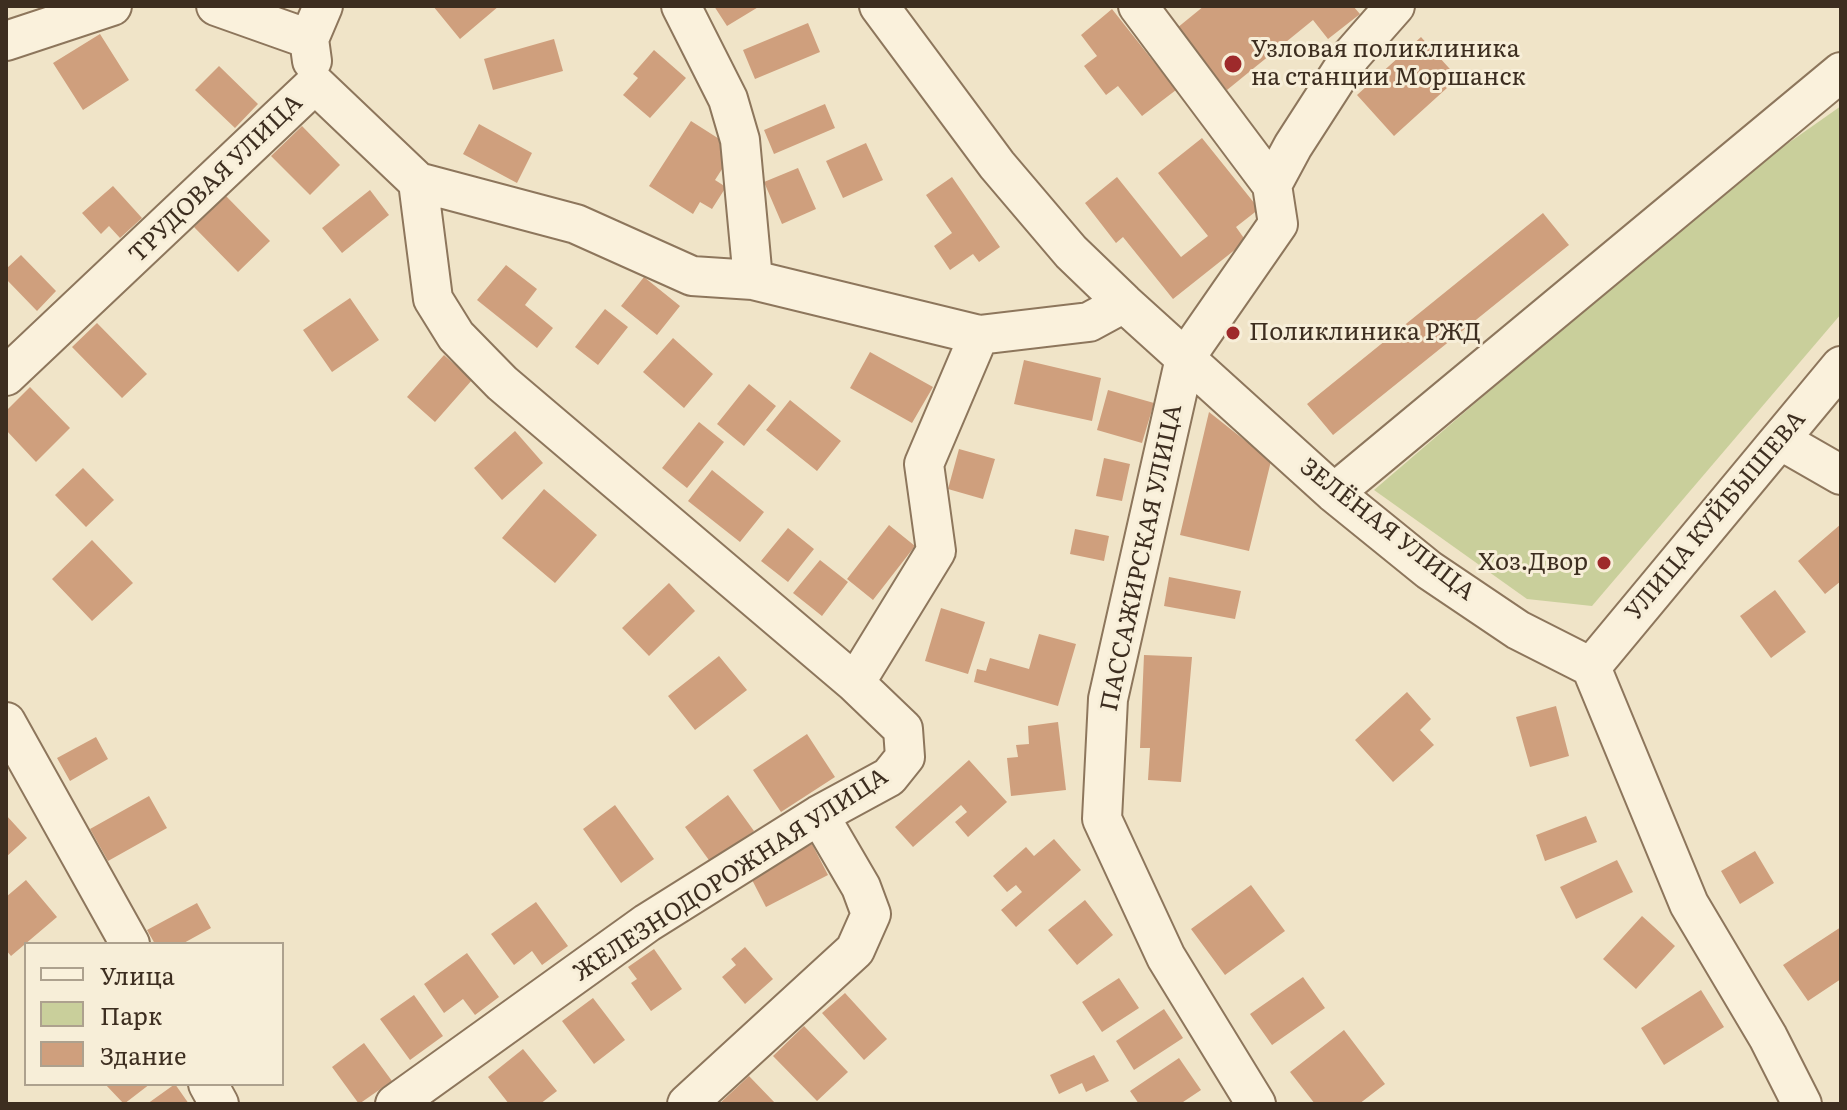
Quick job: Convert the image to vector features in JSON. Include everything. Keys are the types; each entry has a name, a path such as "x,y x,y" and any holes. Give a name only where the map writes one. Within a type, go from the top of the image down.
{"street":[{"path":"6,41 112,6"},
{"path":"216,6 316,22 315,84"},
{"path":"681,6 728,99 740,140 753,280"},
{"name":"ЗЕЛЁНАЯ УЛИЦА","path":"879,6 997,165 1071,252 1124,303 1334,493 1429,570 1518,630 1591,667"},
{"path":"1138,6 1272,185 1278,224 1185,358"},
{"path":"1272,185 1325,93 1351,56 1395,6"},
{"path":"1334,493 1841,72"},
{"name":"ТРУДОВАЯ УЛИЦА","path":"6,376 315,84 418,182 576,224 692,276 753,280 979,335"},
{"name":"ЖЕЛЕЗНОДОРОЖНАЯ УЛИЦА","path":"395,1104 647,923 819,815 889,777 905,757 903,729 855,683 502,383 456,336 433,299 418,182"},
{"path":"855,683 936,551 924,464 979,335 1089,322 1124,303"},
{"name":"ПАССАЖИРСКАЯ УЛИЦА","path":"1185,358 1108,699 1102,819 1166,957 1256,1104"},
{"name":"УЛИЦА КУЙБЫШЕВА","path":"1591,667 1841,366"},
{"path":"1780,440 1841,475"},
{"path":"1591,667 1689,904 1768,1037 1802,1104"},
{"path":"6,722 129,942"},
{"path":"687,1104 855,950 871,914 861,887 819,815"},
{"path":"209,1086 219,1104"}],"green space":[{"path":"1841,106 1841,314 1592,606 1527,599 1374,490 1733,182"}],"building":[{"path":"433,6 499,6 460,39"},
{"path":"714,6 760,6 727,26"},
{"name":"Узловая поликлиника на станции Моршанск","path":"1204,6 1353,6 1360,14 1328,39 1313,20 1227,90 1177,28"},
{"path":"1112,9 1176,90 1142,116 1118,86 1106,95 1084,66 1097,56 1081,35"},
{"path":"808,23 820,52 755,79 743,50"},
{"path":"100,34 129,80 83,110 53,63"},
{"path":"1421,37 1458,78 1394,136 1357,95"},
{"path":"554,39 563,71 493,90 484,59"},
{"path":"654,50 686,78 650,118 623,95 638,78 633,74"},
{"path":"219,66 258,104 235,128 195,90"},
{"path":"825,104 835,128 774,154 764,130"},
{"path":"691,121 735,149 715,180 726,187 712,209 700,202 693,214 649,186"},
{"path":"479,124 532,153 517,183 463,154"},
{"path":"302,126 340,165 310,195 271,156"},
{"path":"1202,138 1259,209 1236,227 1246,241 1173,299 1123,237 1116,243 1085,203 1117,177 1181,257 1208,236 1158,173"},
{"path":"866,143 883,180 843,198 826,161"},
{"path":"798,168 816,209 782,224 764,182"},
{"path":"952,177 1000,247 979,262 973,254 950,270 934,246 952,233 926,195"},
{"path":"113,186 142,218 120,238 109,226 101,234 82,213"},
{"path":"370,190 389,215 342,253 322,228"},
{"path":"226,196 270,241 238,272 194,227"},
{"path":"1543,213 1569,245 1333,435 1307,404"},
{"path":"21,255 56,291 37,311 6,279 6,269"},
{"path":"506,265 537,289 525,305 553,328 537,348 477,300"},
{"path":"644,277 680,306 657,335 621,306"},
{"path":"350,298 379,340 332,372 303,330"},
{"path":"605,309 628,327 598,365 575,347"},
{"path":"97,323 147,374 122,398 72,347"},
{"path":"673,338 713,374 684,408 643,372"},
{"path":"870,352 933,387 912,423 850,388"},
{"path":"444,355 472,380 435,422 407,397"},
{"path":"1024,360 1101,378 1092,421 1014,404"},
{"path":"749,384 776,406 744,446 717,424"},
{"path":"30,387 70,428 36,462 6,430 6,411"},
{"path":"1108,390 1154,403 1142,443 1097,430"},
{"path":"790,400 841,441 817,471 766,430"},
{"path":"1209,412 1271,461 1249,551 1180,535"},
{"path":"699,422 724,442 687,488 662,468"},
{"path":"515,431 543,463 502,500 474,468"},
{"path":"959,449 995,459 983,499 948,489"},
{"path":"1104,458 1130,464 1122,501 1096,496"},
{"path":"83,468 114,500 86,527 55,495"},
{"path":"712,470 764,512 740,542 688,501"},
{"path":"544,489 597,535 555,583 502,538"},
{"path":"1841,524 1841,581 1825,594 1798,561"},
{"path":"889,525 915,546 873,600 847,579"},
{"path":"788,528 814,549 788,582 761,561"},
{"path":"1075,529 1109,536 1104,561 1070,554"},
{"path":"92,540 133,583 92,621 52,579"},
{"path":"820,560 848,582 822,616 793,593"},
{"path":"1169,577 1241,591 1235,619 1164,606"},
{"path":"669,583 695,611 649,656 622,628"},
{"path":"1775,590 1806,632 1771,658 1740,616"},
{"path":"941,608 985,622 968,674 925,661"},
{"path":"1039,634 1076,644 1058,706 974,682 977,669 986,671 990,658 1029,669"},
{"path":"1144,655 1192,657 1181,782 1148,780 1150,748 1140,748"},
{"path":"719,656 747,690 695,730 668,696"},
{"path":"1407,692 1431,719 1420,730 1434,745 1393,782 1355,740"},
{"path":"1556,706 1569,756 1530,767 1516,717"},
{"path":"1058,722 1066,790 1011,796 1007,758 1018,757 1016,745 1029,744 1028,726"},
{"path":"807,734 835,777 781,812 753,770"},
{"path":"96,737 108,759 70,781 57,758"},
{"path":"969,760 1007,802 968,837 955,822 967,812 961,805 913,847 895,827"},
{"path":"728,795 754,831 711,863 685,827"},
{"path":"149,796 167,828 108,861 90,829"},
{"path":"615,805 654,859 621,883 583,829"},
{"path":"6,815 27,838 6,857"},
{"path":"1586,816 1597,842 1545,861 1536,835"},
{"path":"1054,839 1081,870 1016,927 1001,910 1022,892 1016,885 1007,892 993,876 1026,847 1034,856"},
{"path":"812,844 828,875 766,907 750,876"},
{"path":"1755,851 1774,883 1740,904 1721,871"},
{"path":"1617,860 1633,892 1576,919 1560,887"},
{"path":"26,880 57,917 11,956 6,950 6,897"},
{"path":"1251,885 1285,931 1225,975 1191,929"},
{"path":"1085,900 1113,935 1077,965 1048,930"},
{"path":"536,902 568,946 542,965 532,951 514,965 491,934"},
{"path":"197,903 211,928 186,942 154,942 147,930"},
{"path":"1642,916 1675,946 1636,989 1603,959"},
{"path":"1841,927 1841,979 1808,1001 1783,965"},
{"path":"745,947 773,979 745,1004 722,977 736,965 731,959"},
{"path":"654,949 682,989 651,1011 631,983 637,979 628,967"},
{"path":"467,953 499,997 475,1015 463,999 444,1013 424,984"},
{"path":"1303,977 1325,1008 1272,1045 1250,1014"},
{"path":"1119,978 1139,1008 1102,1032 1082,1002"},
{"path":"1701,990 1724,1027 1664,1065 1641,1028"},
{"path":"845,993 887,1039 864,1060 822,1013"},
{"path":"414,995 443,1036 410,1060 380,1019"},
{"path":"593,998 625,1040 594,1064 562,1021"},
{"path":"1164,1009 1183,1038 1134,1070 1116,1041"},
{"path":"804,1026 848,1072 817,1101 773,1056"},
{"path":"1344,1030 1385,1084 1359,1104 1315,1104 1290,1072"},
{"path":"364,1043 392,1081 359,1104 332,1067"},
{"path":"523,1049 557,1091 540,1104 509,1104 488,1077"},
{"path":"1094,1055 1109,1081 1086,1092 1082,1083 1059,1094 1050,1075"},
{"path":"1179,1058 1201,1090 1180,1104 1139,1104 1130,1091"},
{"path":"749,1076 776,1104 719,1104"},
{"path":"107,1086 147,1086 124,1104"},
{"path":"176,1086 189,1104 147,1104"}],"place":[{"name":"Узловая поликлиника на станции Моршанск","path":"1233,64"},
{"name":"Поликлиника РЖД","path":"1233,333"},
{"name":"Хоз.Двор","path":"1604,563"}]}
